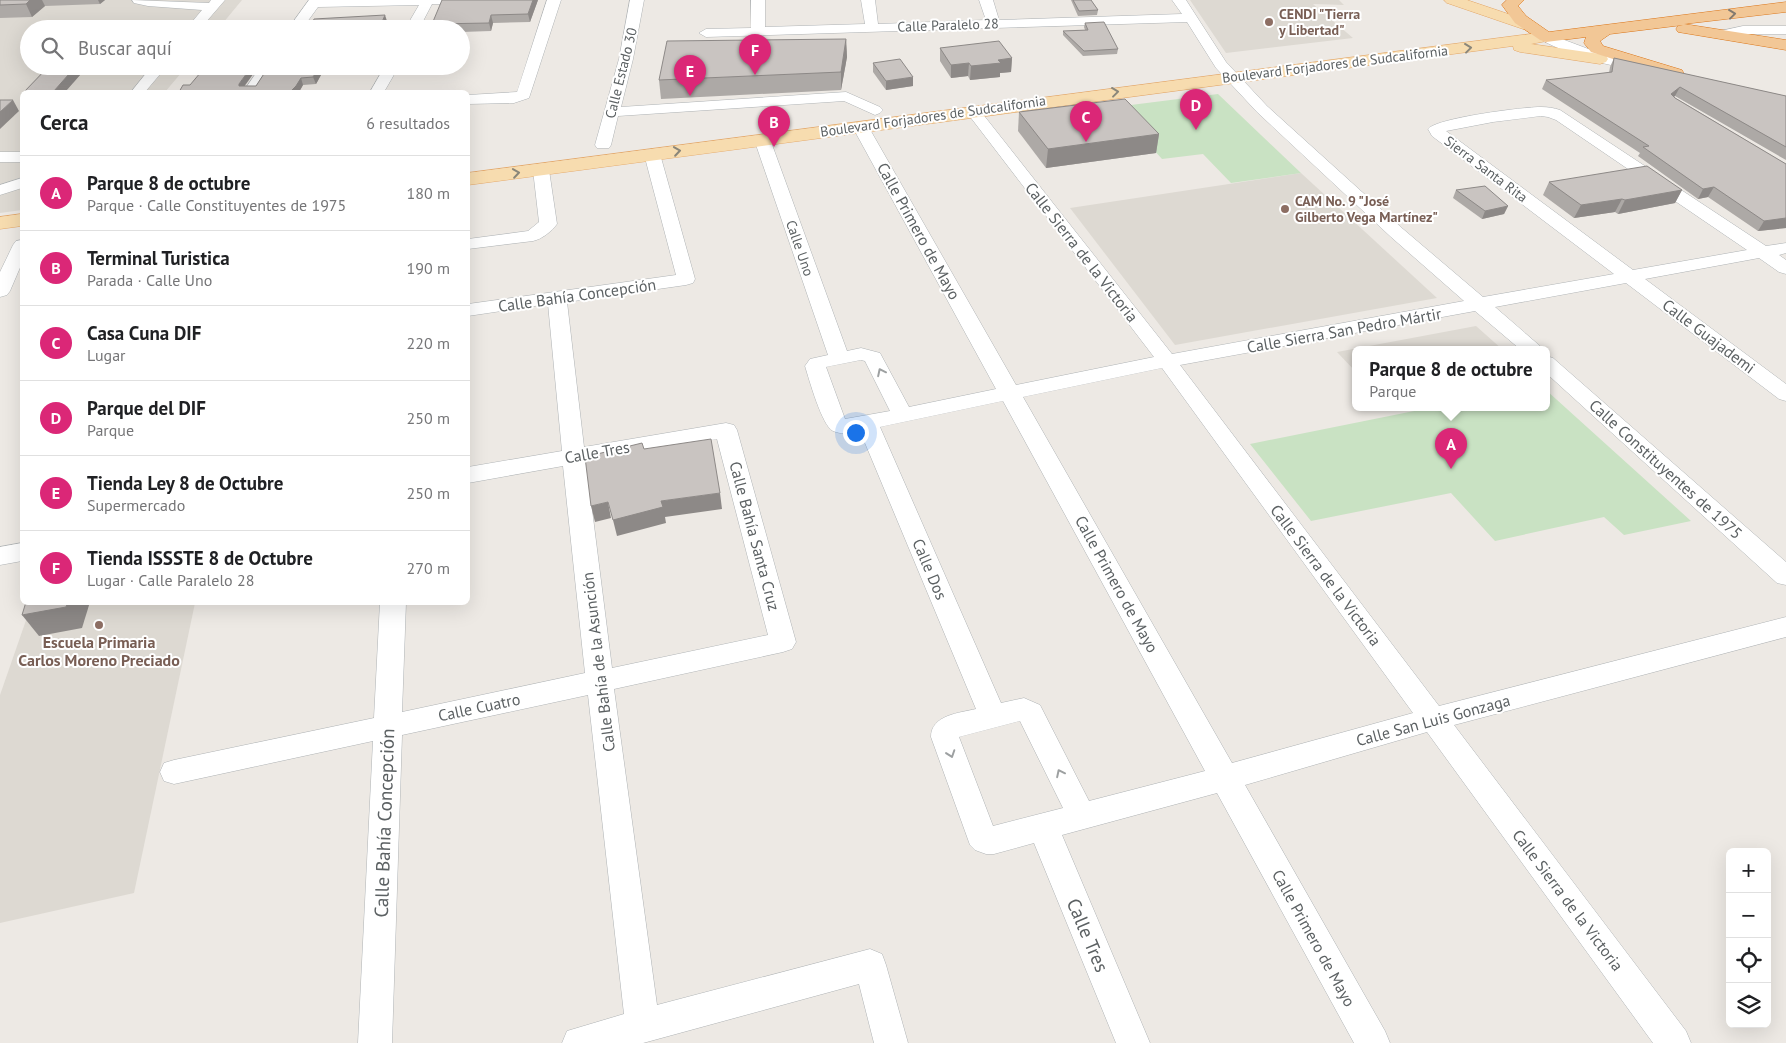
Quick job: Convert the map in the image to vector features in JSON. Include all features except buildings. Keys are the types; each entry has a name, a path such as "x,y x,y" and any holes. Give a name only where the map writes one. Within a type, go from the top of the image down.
{"highway":[{"path":"1516,0 1510,5 1512,10 1529,26 1546,37"},
{"name":"Boulevard Forjadores de Sudcalifornia","path":"1529,26 1732,0"},
{"name":"Boulevard Forjadores de Sudcalifornia","path":"1546,37 1782,8"},
{"path":"1639,25 1718,34 1786,45"},
{"path":"1605,30 1592,38 1592,43 1597,49 1682,75"}],"main road":[{"path":"1452,0 1529,26"},
{"name":"Boulevard Forjadores de Sudcalifornia","path":"470,179 762,139 868,118 973,111 1529,26"},
{"name":"Boulevard Forjadores de Sudcalifornia","path":"470,163 603,145 868,118 1226,71 1546,37"},
{"path":"1491,44 1526,47 1600,59"},
{"path":"0,223 20,220"},
{"path":"0,242 20,239"}],"street":[{"path":"138,0 148,2 215,3"},
{"path":"417,20 427,0"},
{"path":"302,20 315,2 454,0"},
{"path":"470,100 520,98 524,96 554,0"},
{"name":"Calle Estado 30","path":"603,145 632,32 637,0"},
{"path":"758,0 758,31"},
{"path":"868,0 872,27"},
{"path":"986,0 994,24"},
{"path":"1178,0 1226,71 1262,110 1325,168 1528,346"},
{"path":"201,20 215,3"},
{"path":"1110,7 1117,20"},
{"name":"Calle Paralelo 28","path":"706,32 1190,18"},
{"path":"1718,34 1743,30 1786,30"},
{"path":"1546,37 1560,45 1600,59 1682,75"},
{"path":"140,90 152,75"},
{"path":"251,90 262,75"},
{"path":"378,90 387,75"},
{"path":"611,112 846,96 868,118"},
{"name":"Calle Sierra de la Victoria","path":"973,111 1167,362 1674,1043"},
{"name":"Sierra Santa Rita","path":"1631,278 1515,192 1438,133 1436,129 1530,113 1551,112 1763,252"},
{"name":"Calle Primero de Mayo","path":"868,118 1009,392 1373,1043"},
{"name":"Calle Uno","path":"762,139 839,358"},
{"name":"Calle Bahía Concepción","path":"470,310 686,279 652,154"},
{"path":"0,157 20,157"},
{"path":"470,244 533,236 548,224 541,170"},
{"path":"0,190 20,184"},
{"name":"Calle Sierra San Pedro Mártir","path":"903,416 873,356 861,354 820,361 815,366 836,423 840,426 849,426 903,416 1009,392 1786,248"},
{"path":"0,291 20,249"},
{"path":"1763,252 1786,268"},
{"name":"Calle Guajademi","path":"1631,278 1786,394"},
{"name":"Calle Bahía de la Asunción","path":"557,298 600,681 643,1026"},
{"name":"Calle Constituyentes de 1975","path":"1550,366 1786,576"},
{"name":"Calle Dos","path":"868,423 993,716"},
{"name":"Calle Tres","path":"470,474 726,430"},
{"name":"Calle Bahía Santa Cruz","path":"726,430 783,642"},
{"path":"0,556 20,552"},
{"name":"Calle Bahía Concepción","path":"375,1043 393,605"},
{"name":"Calle San Luis Gonzaga","path":"1082,817 1030,713 1024,709 951,727 946,731 945,737 954,764 981,835 986,840 994,840 1082,817 1225,778 1432,719 1786,627"},
{"name":"Calle Cuatro","path":"174,772 783,642"},
{"name":"Calle Tres","path":"1043,827 1133,1043"},
{"path":"579,1043 870,965 891,1043"}],"shaded area":[{"path":"0,0 242,0 225,20 20,20 20,75 179,75 167,90 20,90 20,210 0,213"},
{"name":"CENDI \"Tierra y Libertad\"","path":"1190,0 1339,0 1344,5 1313,4 1353,38 1226,53"},
{"path":"1301,173 1437,298 1175,345 1070,208"},
{"path":"1476,326 1498,346 1369,346"},
{"path":"1352,349 1352,368 1337,352"},
{"path":"31,605 195,605 134,893 0,923 0,695"}],"green space":[{"path":"1218,94 1301,173 1231,183 1203,154 1162,159 1115,107"},
{"path":"1550,394 1691,521 1624,535 1604,517 1495,541 1451,493 1311,521 1250,444 1414,411 1550,411"}],"place":[{"name":"CENDI \"Tierra y Libertad\"","path":"1269,22"},
{"name":"Tienda ISSSTE 8 de Octubre","path":"755,75"},
{"name":"Tienda Ley 8 de Octubre","path":"690,96"},
{"name":"Parque del DIF","path":"1196,130"},
{"name":"Casa Cuna DIF","path":"1086,142"},
{"name":"Terminal Turistica","path":"774,147"},
{"name":"CAM No. 9 \"José Gilberto Vega Martínez\"","path":"1285,209"},
{"name":"Parque 8 de octubre","path":"1451,469"},
{"name":"Escuela Primaria Carlos Moreno Preciado","path":"99,625"}]}
